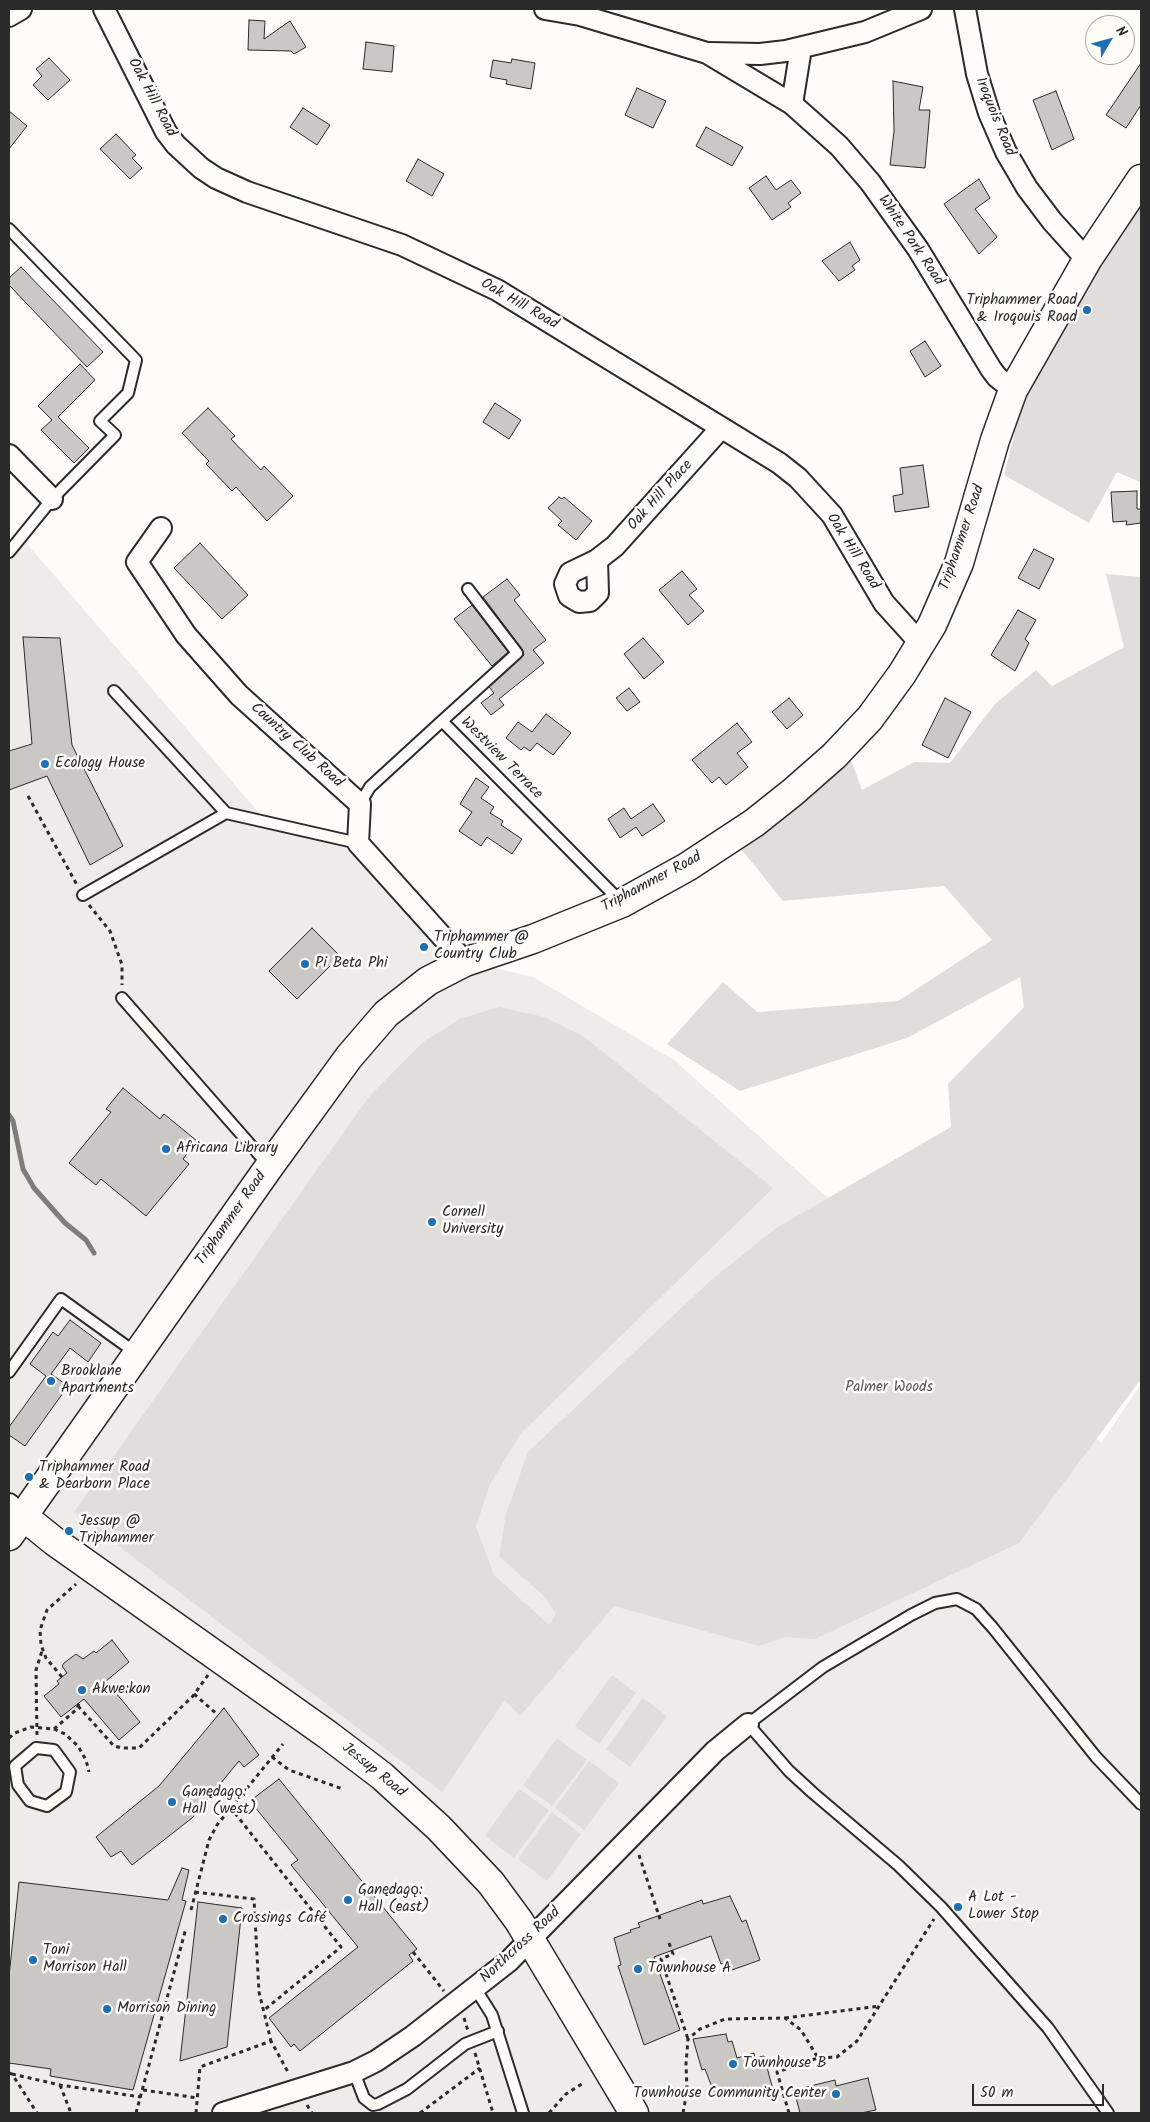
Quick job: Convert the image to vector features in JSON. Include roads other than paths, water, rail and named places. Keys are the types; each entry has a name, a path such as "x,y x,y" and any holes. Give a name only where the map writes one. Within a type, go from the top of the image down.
{"street":[{"path":"9,16 21,9"},
{"name":"Oak Hill Road","path":"104,9 166,132 201,168 216,178 247,192 402,245 497,290 779,463 798,478 832,515 884,603 921,644"},
{"name":"White Park Road","path":"545,9 580,15 707,53 792,104 839,146 870,182 918,249 991,369 997,377 1013,390"},
{"path":"707,53 760,54 801,48 865,32 922,9"},
{"name":"Iroquois Road","path":"965,9 977,74 989,113 1006,152 1027,188 1052,221 1087,260"},
{"path":"792,104 801,48"},
{"name":"Triphammer Road","path":"14,1519 137,1354 349,1057 386,1014 428,981 465,962 533,939 622,903 687,867 754,823 793,792 834,756 870,718 921,644 959,563 995,440 1013,390 1087,260 1141,179"},
{"name":"Oak Hill Place","path":"597,560 616,546 722,428"},
{"path":"9,455 52,499"},
{"name":"Country Club Road","path":"161,528 138,562 186,635 239,695 360,804"},
{"path":"360,804 358,843 465,962"},
{"name":"Jessup Road","path":"14,1519 54,1541 328,1735 382,1776 439,1828 491,1883 530,1941 634,2113"},
{"name":"Northcross Road","path":"223,2113 354,2072 395,2049 475,1988 530,1941 715,1752 748,1724"}],"lane":[{"path":"9,229 136,360 128,394 100,421 115,435 52,499 9,552"},
{"path":"442,721 516,653 468,589"},
{"path":"114,691 226,813 358,843"},
{"name":"Westview Terrace","path":"360,804 370,787 442,721 622,903"},
{"path":"83,895 226,813"},
{"path":"122,998 269,1167"},
{"path":"9,1372 61,1299 137,1354"},
{"path":"1108,2113 1048,2028 941,1907 898,1865 801,1782 748,1724 823,1667 911,1614 935,1604 956,1599 976,1609 994,1628 1096,1757 1141,1804"},
{"path":"36,1748 54,1750 70,1772 66,1792 47,1806 30,1801 18,1785 12,1765 36,1748"},
{"path":"475,1988 489,2008 498,2031 522,2113"},
{"path":"354,2072 364,2098 372,2105 378,2104 407,2089 472,2041 498,2031"}],"waterway":[{"path":"9,1115 13,1121 23,1169 34,1188 65,1223 86,1240 94,1253"}],"place":[{"name":"Triphammer Road & Iroqouis Road","path":"1087,310"},
{"name":"Ecology House","path":"45,764"},
{"name":"Triphammer @ Country Club","path":"424,947"},
{"name":"Pi Beta Phi","path":"305,964"},
{"name":"Africana Library","path":"166,1149"},
{"name":"Cornell University","path":"432,1222"},
{"name":"Brooklane Apartments","path":"51,1381"},
{"name":"Triphammer Road & Dearborn Place","path":"29,1477"},
{"name":"Jessup @ Triphammer","path":"69,1531"},
{"name":"Akwe:kon","path":"82,1690"},
{"name":"Ganędagǫ: Hall (west)","path":"172,1802"},
{"name":"Ganędagǫ: Hall (east)","path":"348,1900"},
{"name":"A Lot - Lower Stop","path":"958,1907"},
{"name":"Crossings Café","path":"223,1919"},
{"name":"Toni Morrison Hall","path":"33,1960"},
{"name":"Townhouse A","path":"638,1969"},
{"name":"Morrison Dining","path":"107,2009"},
{"name":"Townhouse B","path":"733,2064"},
{"name":"Townhouse Community Center","path":"836,2094"}],"park label":[{"name":"Palmer Woods","path":"889,1388"}]}
